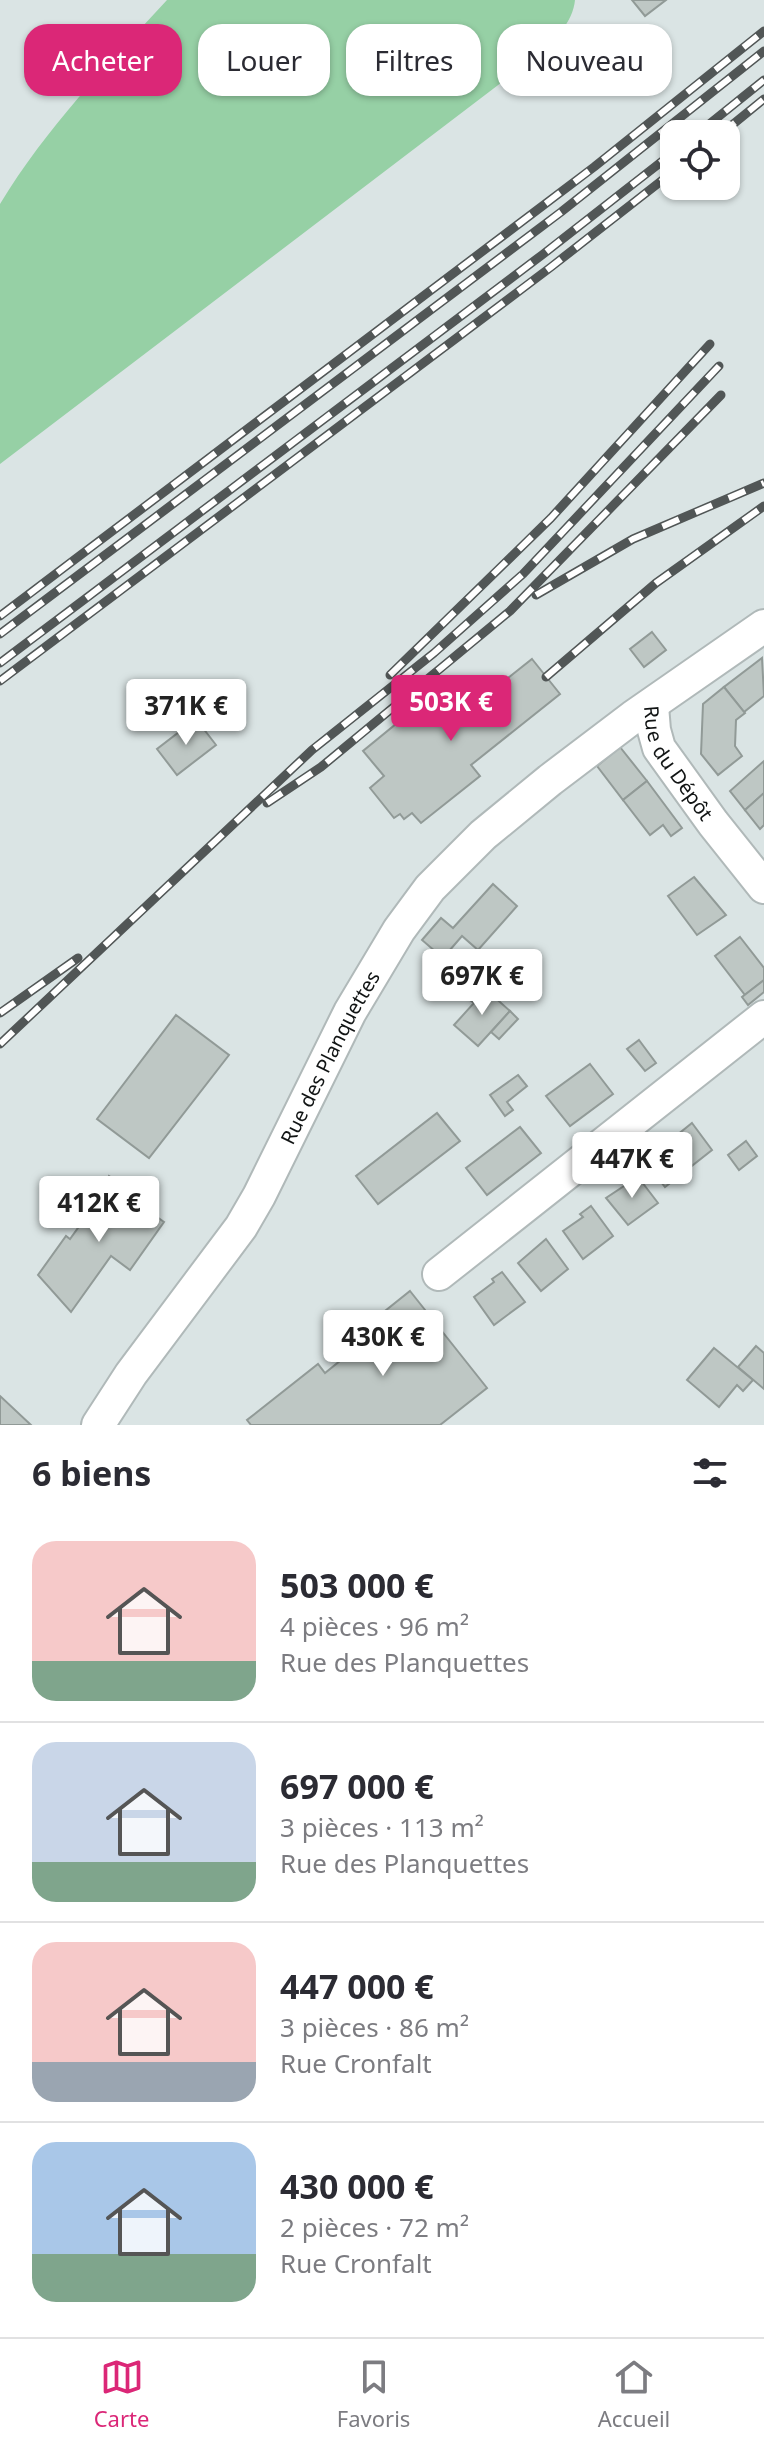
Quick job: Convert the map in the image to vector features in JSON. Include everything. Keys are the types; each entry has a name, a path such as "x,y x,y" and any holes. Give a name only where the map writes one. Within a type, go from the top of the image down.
{"street":[{"name":"Rue du Dépôt","path":"764,626 652,706 659,748 764,887"},
{"name":"Rue des Planquettes","path":"98,1425 131,1374 241,1227 350,1012 399,930 430,888 483,835 550,780 652,706"},
{"path":"439,1274 764,1017"}],"green space":[{"path":"167,0 575,0 566,24 497,24 497,86 0,464 0,204 37,149 80,96 182,96 182,24 145,24"}],"building":[{"path":"632,0 666,0 645,16"},
{"path":"652,632 666,650 644,667 630,649"},
{"path":"762,658 764,696 744,712 724,687"},
{"path":"532,659 560,694 471,765 480,776 421,823 412,813 404,819 400,814 394,818 370,788 384,776 363,751 440,688 461,715"},
{"path":"724,687 745,713 736,720 735,746 742,756 718,775 701,754 703,704"},
{"path":"196,719 216,745 177,775 157,749"},
{"path":"620,747 647,781 623,800 597,766"},
{"path":"764,761 764,793 745,810 730,791"},
{"path":"647,781 682,828 671,836 663,825 650,835 623,800"},
{"path":"764,793 764,825 760,829 745,810"},
{"path":"694,877 726,915 697,935 668,896"},
{"path":"493,884 517,906 478,950 462,936 443,958 422,940 441,918 453,928"},
{"path":"740,937 764,968 764,980 745,995 715,956"},
{"path":"764,980 764,992 748,1005 742,997"},
{"path":"482,986 510,1011 478,1046 454,1025 474,1003 470,1000"},
{"path":"510,1011 518,1019 499,1039 491,1032"},
{"path":"176,1015 229,1055 149,1158 97,1119"},
{"path":"639,1040 656,1063 645,1071 627,1049"},
{"path":"590,1064 613,1094 570,1126 546,1096"},
{"path":"518,1075 527,1086 507,1102 513,1110 505,1116 490,1095"},
{"path":"437,1113 460,1141 378,1204 356,1176"},
{"path":"692,1123 712,1150 665,1187 645,1161"},
{"path":"520,1127 541,1153 487,1195 466,1168"},
{"path":"746,1141 757,1156 739,1170 728,1155"},
{"path":"635,1173 658,1203 628,1225 606,1198 627,1184 624,1180"},
{"path":"109,1176 149,1203 145,1208 106,1181"},
{"path":"106,1181 164,1222 130,1270 111,1256 71,1312 38,1275 66,1236 70,1239 80,1225 76,1223"},
{"path":"591,1206 613,1236 583,1259 563,1231 583,1217 580,1214"},
{"path":"546,1239 568,1269 541,1291 518,1263"},
{"path":"502,1272 525,1302 494,1325 474,1297"},
{"path":"410,1291 487,1388 440,1425 251,1425 247,1420 318,1364 325,1373 346,1356 340,1347"},
{"path":"756,1346 764,1353 764,1389 738,1367"},
{"path":"714,1348 753,1380 743,1391 737,1385 719,1407 687,1380"},
{"path":"0,1396 31,1425 0,1425"}],"railway":[{"path":"0,616 594,167 764,31"},
{"path":"0,634 561,212 764,51"},
{"path":"714,120 764,80"},
{"path":"738,120 764,99"},
{"path":"0,663 660,163"},
{"path":"0,681 660,182"},
{"path":"390,675 551,518 710,344"},
{"path":"0,1044 312,750 434,653 523,574 719,366"},
{"path":"267,803 321,767 510,611 721,395"},
{"path":"536,595 633,539 764,483"},
{"path":"546,677 656,583 764,506"},
{"path":"0,1013 78,958"}]}
